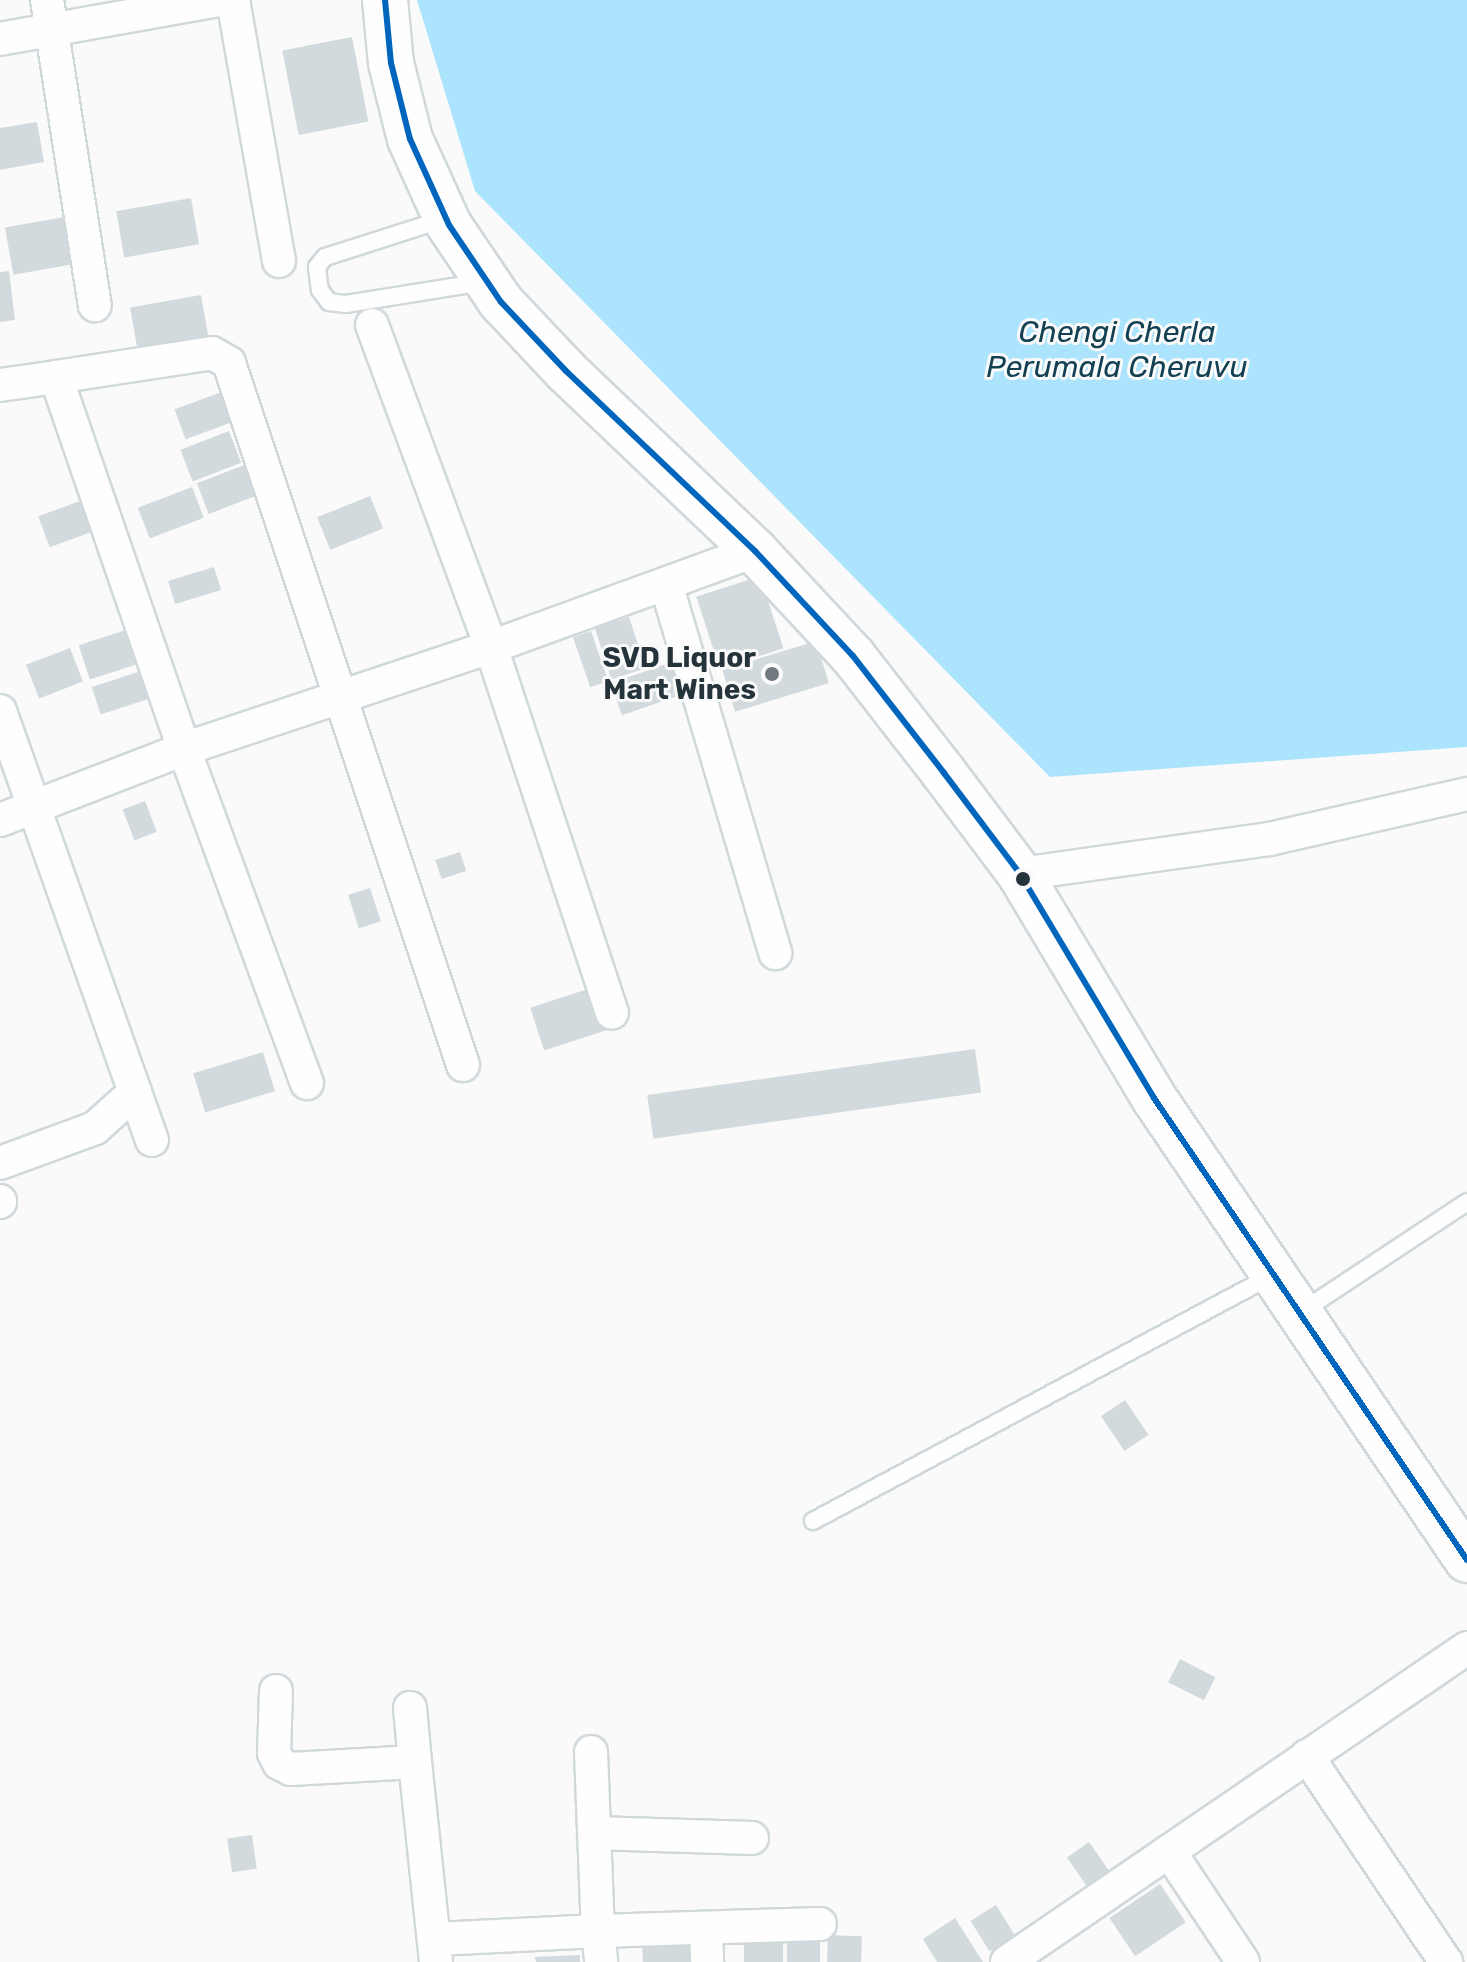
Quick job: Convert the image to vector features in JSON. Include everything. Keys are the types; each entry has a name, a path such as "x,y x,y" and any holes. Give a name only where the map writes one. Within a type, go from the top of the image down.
{"street":[{"path":"47,0 95,305"},
{"path":"0,39 219,0"},
{"path":"233,0 279,261"},
{"path":"385,0 391,63 410,139 446,219 487,282 501,302 566,371 755,551 853,656 1020,874 1154,1098 1467,1560"},
{"path":"372,325 491,647 612,1013"},
{"path":"0,385 212,353 229,363 463,1065"},
{"path":"56,377 184,749 307,1083"},
{"path":"0,820 184,749 491,647 755,551"},
{"path":"666,584 775,953"},
{"path":"0,711 152,1140"},
{"path":"1020,874 1269,839 1467,794"},
{"path":"0,1163 95,1128 135,1092"},
{"path":"1020,1959 1169,1851 1467,1648"},
{"path":"276,1691 274,1753 279,1763 291,1769 415,1762"},
{"path":"410,1708 436,1951 600,1947 706,1928 820,1924"},
{"path":"591,1752 600,1947"},
{"path":"1307,1756 1446,1962"},
{"path":"594,1833 752,1838"},
{"path":"1169,1851 1243,1962"},
{"path":"706,1928 707,1962"}],"lane":[{"path":"446,219 325,257 317,267 320,290 329,302 346,304 487,282"},
{"path":"1300,1313 1467,1202"},
{"path":"813,1521 1274,1275"}],"water":[{"name":"Chengi Cherla Perumala Cheruvu","path":"417,0 1467,0 1467,747 1050,777 475,191"}],"building":[{"path":"352,37 368,121 299,135 282,51"},
{"path":"37,122 44,162 0,170 0,128"},
{"path":"191,198 199,244 124,257 116,211"},
{"path":"70,216 78,263 13,275 5,227"},
{"path":"9,271 15,320 0,322 0,272"},
{"path":"201,295 210,344 139,357 130,308"},
{"path":"230,389 241,419 186,439 175,409"},
{"path":"229,431 241,463 193,481 180,450"},
{"path":"252,462 264,493 209,514 197,483"},
{"path":"192,487 204,518 150,539 138,508"},
{"path":"370,496 383,528 330,550 317,517"},
{"path":"91,497 102,528 50,547 38,516"},
{"path":"214,567 221,590 175,604 168,581"},
{"path":"760,576 783,648 720,669 696,597"},
{"path":"629,617 646,668 611,679 595,628"},
{"path":"132,628 143,662 90,680 79,645"},
{"path":"591,631 608,681 590,687 573,637"},
{"path":"816,641 829,683 735,712 722,670"},
{"path":"70,648 83,682 39,698 26,665"},
{"path":"678,660 689,692 622,715 611,683"},
{"path":"144,670 153,698 101,715 92,687"},
{"path":"145,801 157,832 134,840 123,810"},
{"path":"460,852 466,871 441,879 435,860"},
{"path":"370,888 381,921 359,928 348,895"},
{"path":"594,987 608,1030 544,1051 530,1008"},
{"path":"975,1049 981,1093 653,1139 647,1095"},
{"path":"263,1052 275,1091 205,1113 193,1073"},
{"path":"1125,1400 1148,1435 1124,1451 1101,1416"},
{"path":"1180,1659 1216,1677 1204,1700 1168,1682"},
{"path":"252,1835 257,1869 232,1872 227,1838"},
{"path":"1089,1842 1109,1871 1087,1886 1067,1857"},
{"path":"1160,1884 1186,1922 1135,1956 1109,1918"},
{"path":"996,1905 1015,1936 990,1951 971,1921"},
{"path":"955,1918 983,1962 937,1962 923,1939"},
{"path":"828,1935 862,1936 861,1962 827,1962"},
{"path":"744,1936 783,1936 783,1962 744,1962"},
{"path":"697,1937 698,1962 643,1962 642,1939"},
{"path":"787,1938 820,1938 820,1962 787,1962"},
{"path":"580,1955 580,1962 536,1962 535,1957"}],"transit line":[{"path":"385,0 391,63 410,139 449,225 501,302 566,371 755,551 853,656 944,773 1020,874 1154,1098 1467,1560"}],"place":[{"name":"SVD Liquor Mart Wines","path":"772,674"}]}
